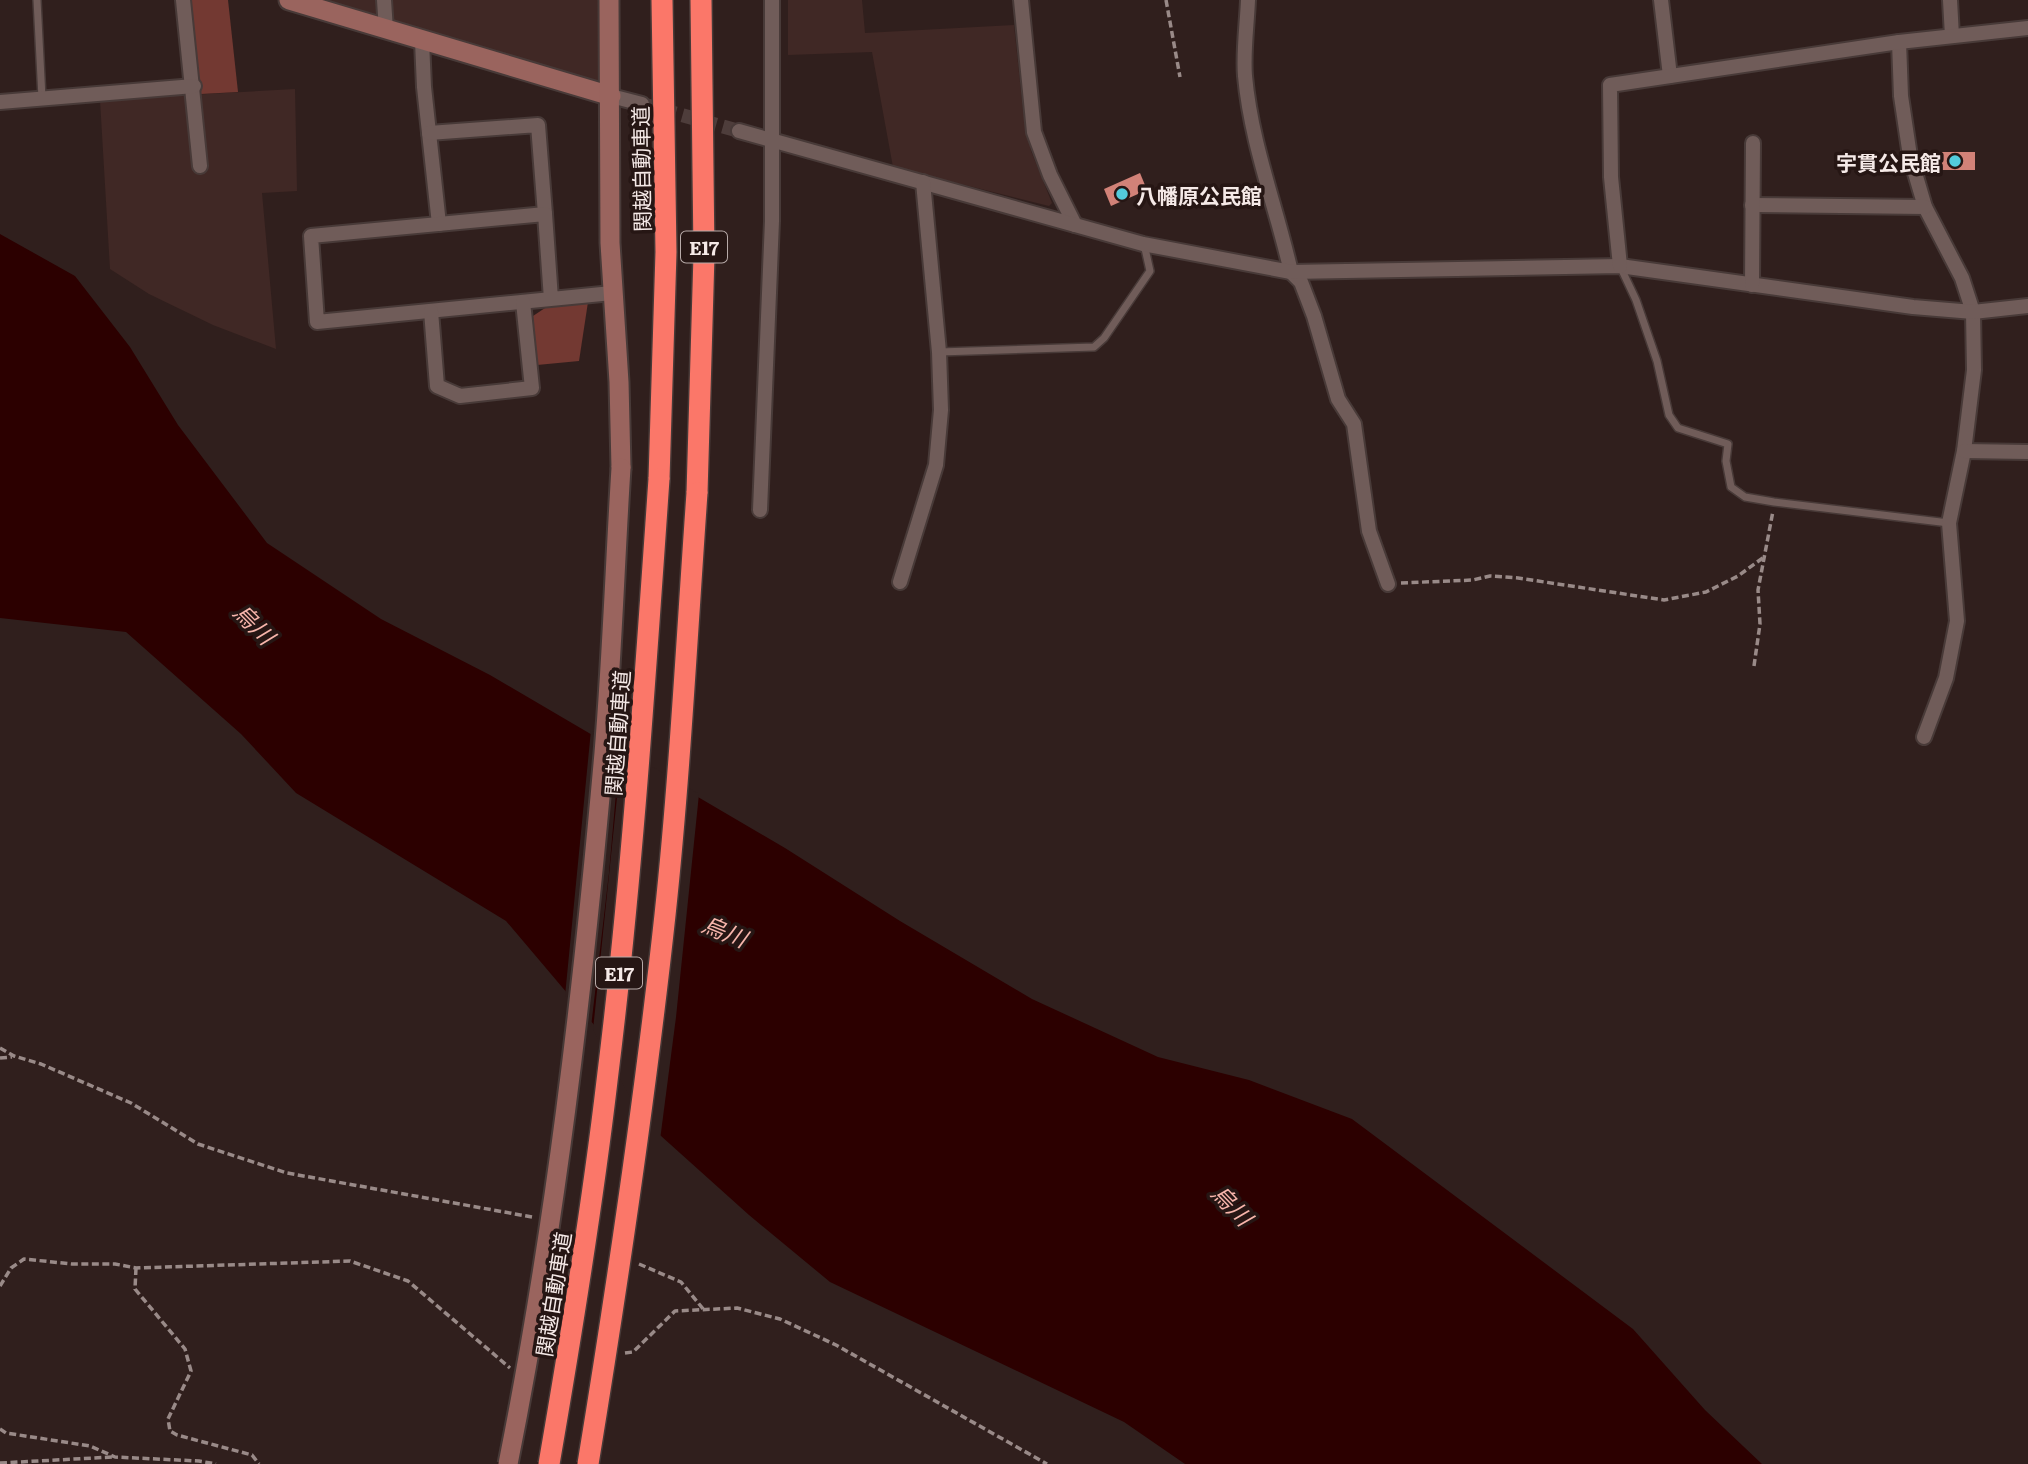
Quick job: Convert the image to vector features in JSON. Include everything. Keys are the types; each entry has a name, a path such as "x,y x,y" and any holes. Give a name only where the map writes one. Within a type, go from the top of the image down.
{"highway":[{"name":"関越自動車道","path":"549,1464 585,1241 607,1082 640,756 659,479 666,252 663,0"},
{"name":"E17","path":"588,1464 627,1224 665,912 680,746 697,493 704,255 701,0"}],"street":[{"path":"183,0 194,86 200,166"},
{"path":"289,0 642,104"},
{"path":"384,0 386,30"},
{"path":"509,1464 533,1338 552,1216 579,1003 604,751 621,468 619,383 610,243 610,0"},
{"path":"760,510 772,221 772,0"},
{"path":"1021,0 1034,132 1050,175 1075,225"},
{"path":"1248,0 1245,73 1257,152 1267,178 1291,272 1301,282 1314,316 1338,399 1354,424 1369,531 1388,584"},
{"path":"1661,0 1670,76"},
{"path":"1950,0 1952,36"},
{"path":"1620,266 1611,177 1610,85 1899,42 2028,28"},
{"path":"422,41 439,224"},
{"path":"1899,42 1902,96 1910,156 1925,208 1962,278 1973,312 1974,370 1964,451 1949,523 1957,621 1946,678 1924,737"},
{"path":"0,102 194,86"},
{"path":"429,133 538,125 551,299"},
{"path":"738,131 1143,244 1291,272 1620,266 1913,307 1973,312 2028,306"},
{"path":"1752,285 1753,143"},
{"path":"900,582 936,465 941,410 939,352 923,182"},
{"path":"1752,205 1925,208"},
{"path":"545,214 311,236 317,322 612,293"},
{"path":"431,311 438,386 460,396 532,388 523,302"},
{"path":"1964,451 2028,452"}],"lane":[{"path":"37,0 43,98"},
{"path":"939,352 1094,346 1104,338 1150,271 1143,244"},
{"path":"1620,266 1636,300 1657,361 1669,415 1678,428 1728,444 1726,461 1731,487 1745,497 1774,502 1949,523"}],"path":[{"path":"1166,0 1180,78"},
{"path":"1754,666 1760,624 1758,590 1774,502"},
{"path":"1388,584 1473,580 1490,576 1664,600 1706,592 1738,576 1764,557"},
{"path":"0,1048 131,1103 198,1144 287,1174 536,1218"},
{"path":"0,1058 14,1056"},
{"path":"632,1261 681,1282 704,1310"},
{"path":"136,1268 135,1289 185,1349 191,1371 168,1419 170,1431 251,1455 259,1464"},
{"path":"0,1429 6,1433 90,1446 115,1457"},
{"path":"0,1463 115,1457 216,1464"}],"shaded area":[{"path":"188,0 228,0 238,92 201,94"},
{"path":"321,0 600,0 604,86"},
{"path":"788,0 862,0 865,33 1014,25 1023,111 1031,151 1052,203 1049,206 893,167 872,52 788,55"},
{"path":"295,89 297,191 262,193 276,349 213,325 149,294 110,269 100,100"},
{"path":"588,302 579,361 537,365 533,316 545,308"}],"water":[{"name":"烏川","path":"0,234 75,276 130,347 178,425 267,543 381,619 490,675 785,848 900,921 1032,999 1158,1057 1249,1080 1352,1119 1633,1329 1705,1410 1762,1464 1185,1464 1124,1422 830,1282 749,1215 651,1127 595,1026 506,921 296,793 241,734 126,632 0,618"}],"pier":[{"path":"591,730 620,747 591,1027 565,996"},
{"path":"622,749 699,794 676,1017 660,1140 647,1128 593,1030"}],"building":[{"name":"宇貫公民館","path":"1934,152 1975,152 1975,170 1934,170"},
{"name":"八幡原公民館","path":"1140,173 1147,190 1111,206 1104,189"}],"tunnel":[{"path":"642,104 739,131"}],"place":[{"name":"宇貫公民館","path":"1955,161"},
{"name":"八幡原公民館","path":"1122,194"}]}
